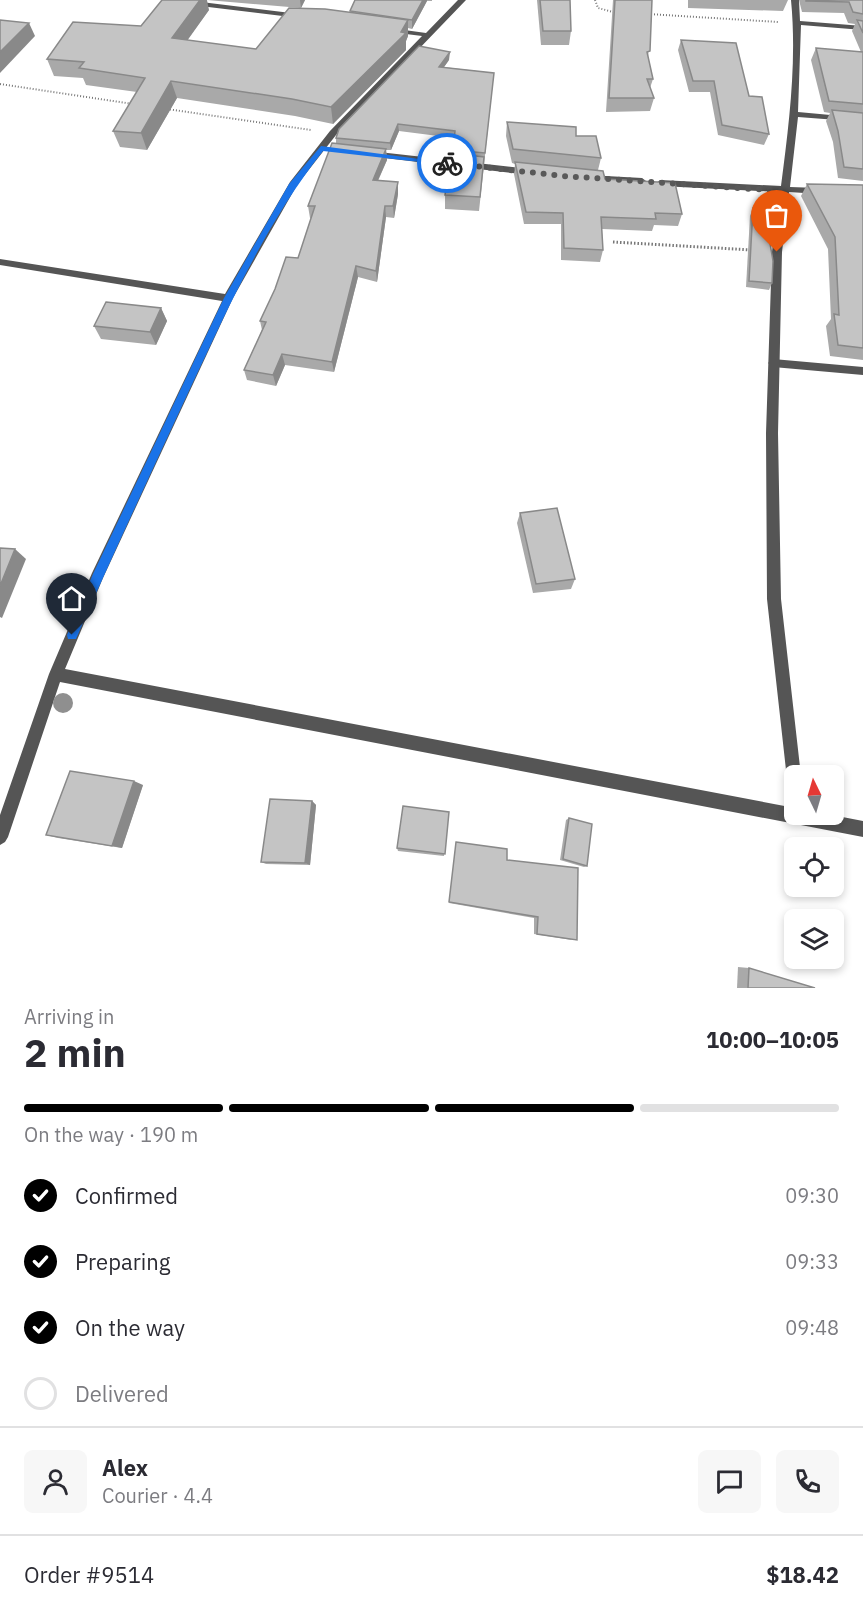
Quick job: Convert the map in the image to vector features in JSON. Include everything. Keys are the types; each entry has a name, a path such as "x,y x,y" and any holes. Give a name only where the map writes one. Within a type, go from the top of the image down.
{"street":[{"path":"167,0 308,17"},
{"path":"0,837 56,674 97,577 228,298 293,184 321,148 462,0"},
{"path":"792,765 774,599 773,363 777,252 794,114 797,24 795,0"},
{"path":"797,24 863,28"},
{"path":"384,29 428,35"},
{"path":"794,114 863,120"},
{"path":"321,148 333,150"},
{"path":"357,152 542,174"},
{"path":"575,177 783,191 829,191"},
{"path":"0,262 228,298"},
{"path":"773,363 863,371"},
{"path":"56,674 784,813"},
{"path":"840,825 863,830"}],"path":[{"path":"595,0 598,8 619,13"},
{"path":"643,14 797,24"},
{"path":"0,84 138,104"},
{"path":"161,108 333,133"},
{"path":"613,242 777,252"}],"building":[{"path":"162,0 200,0 172,38 256,49 289,8 325,9 408,20 401,32 406,33 331,107 171,81 141,133 113,131 145,78 79,68 84,62 47,59 73,22 141,26"},
{"path":"355,0 423,0 412,20 350,11"},
{"path":"540,0 570,0 571,31 543,31"},
{"path":"615,0 652,0 650,51 647,52 653,79 647,79 654,98 609,98"},
{"path":"806,0 863,0 863,14 853,12 849,2"},
{"path":"0,20 29,23 0,52"},
{"path":"857,20 863,21 863,33"},
{"path":"681,40 736,43 749,96 762,97 769,134 722,125 714,81 693,81"},
{"path":"419,46 450,52 439,67 494,73 485,153 453,150 455,131 398,124 390,143 336,138 339,129"},
{"path":"816,48 863,52 863,104 829,101"},
{"path":"832,110 863,113 863,169 844,167"},
{"path":"507,122 576,127 576,136 596,136 601,158 513,149"},
{"path":"332,143 386,149 373,180 398,182 393,206 385,206 376,271 356,266 332,362 282,354 273,375 244,370 266,322 260,321 275,289 286,257 298,258 315,206 308,206"},
{"path":"451,153 484,157 480,197 445,195"},
{"path":"515,162 603,171 605,179 675,183 682,214 655,213 656,219 601,217 603,250 564,248 563,213 526,212"},
{"path":"807,184 863,185 863,348 838,345 834,314 839,315 835,237"},
{"path":"753,208 764,208 773,261 772,283 749,281"},
{"path":"106,302 161,308 150,332 94,326"},
{"path":"557,508 575,579 536,584 520,513"},
{"path":"0,548 15,549 0,586"},
{"path":"70,771 134,781 112,846 46,835"},
{"path":"270,799 312,801 305,863 261,862"},
{"path":"403,806 449,812 445,854 397,848"},
{"path":"569,818 592,824 587,866 563,859"},
{"path":"456,842 507,849 507,860 578,868 577,940 537,934 538,917 449,902"},
{"path":"749,968 815,988 748,988"}],"way so far":[{"path":"447,163 563,176 783,191 777,252"}],"route":[{"path":"72,635 228,298 293,184 321,148 447,163"}]}
